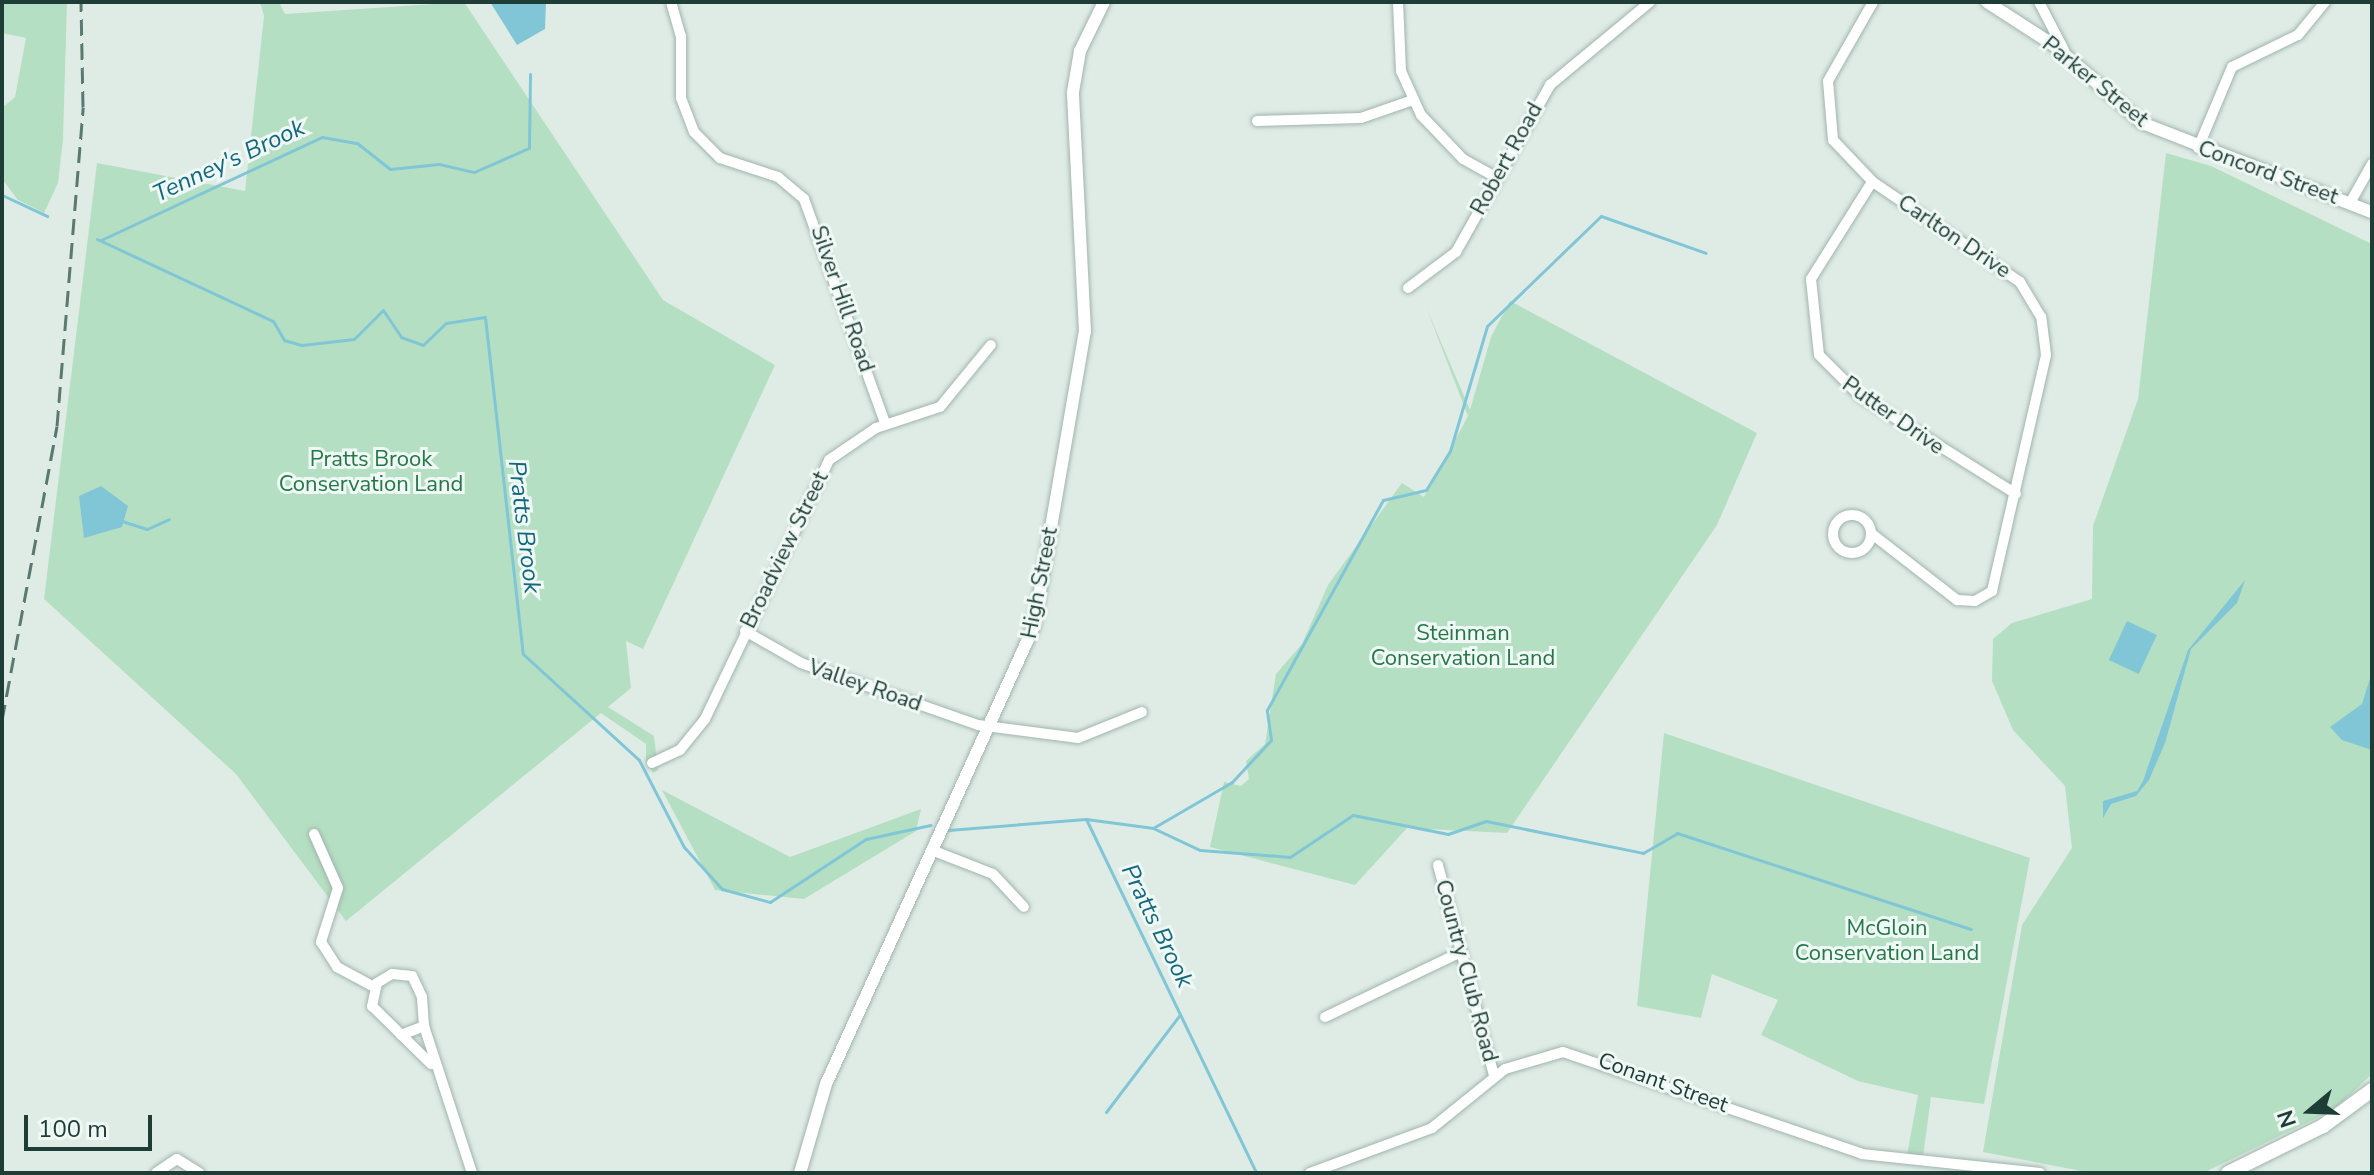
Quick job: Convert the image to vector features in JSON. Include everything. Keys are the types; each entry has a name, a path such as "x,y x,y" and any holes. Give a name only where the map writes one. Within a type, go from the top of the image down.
{"main road":[{"path":"2228,1173 2313,1131 2372,1090"}],"street":[{"name":"Silver Hill Road","path":"671,2 681,36 681,98 694,132 720,158 778,177 804,199 886,425"},
{"name":"High Street","path":"800,1173 826,1084 992,727 1034,626 1076,402 1086,296 1073,92 1080,51 1104,2"},
{"path":"1398,2 1401,71 1413,100 1449,147 1496,177"},
{"name":"Robert Road","path":"1408,288 1447,262 1550,85 1650,2"},
{"name":"Carlton Drive","path":"1872,534 1893,543 1946,593 1975,601 1999,575 2046,355 2036,306 2004,269 1872,182 1833,140 1825,98 1833,63 1873,2"},
{"name":"Parker Street","path":"1987,2 2069,58 2163,134"},
{"path":"2039,2 2069,58"},
{"path":"2198,148 2232,67 2298,35 2325,2"},
{"path":"1257,121 1361,118 1413,100"},
{"name":"Concord Street","path":"2163,134 2372,212"},
{"path":"2350,203 2372,164"},
{"name":"Putter Drive","path":"1872,182 1811,279 1809,310 1819,355 1860,396 2016,494"},
{"name":"Broadview Street","path":"652,763 680,750 698,729 829,460 886,425 940,407 991,345"},
{"name":"Valley Road","path":"745,631 801,663 992,727 1096,736 1142,712"},
{"path":"314,834 338,888 321,942 337,967 374,987"},
{"path":"934,851 993,874 1024,907"},
{"name":"Country Club Road","path":"1438,865 1494,1076"},
{"path":"1325,1017 1461,952"},
{"path":"374,987 392,974 412,976 420,987 431,1064 461,1126 472,1173"},
{"path":"374,987 375,1014 431,1064"},
{"path":"401,1035 424,1026"},
{"name":"Conant Street","path":"1310,1173 1432,1128 1494,1076 1525,1058 1583,1055 1862,1154 2040,1173"},
{"path":"156,1173 177,1159 199,1173"}],"green space":[{"path":"2,2 67,2 63,139 58,183 44,213 18,200 2,179 2,108 15,97 26,38 2,33"},
{"name":"Pratts Brook Conservation Land","path":"260,2 279,2 285,14 464,2 663,300 775,365 643,649 626,641 631,688 608,707 654,736 658,770 653,773 646,761 646,744 601,713 346,921 236,774 44,599 97,163 245,191 264,16"},
{"path":"2166,153 2211,166 2372,244 2372,1074 2335,1109 2203,1173 2092,1173 1983,1152 2022,925 2072,848 2065,786 2013,730 1992,681 1993,639 2012,623 2092,599 2093,526 2138,399"},
{"name":"Steinman Conservation Land","path":"1510,301 1757,433 1717,525 1507,833 1407,828 1355,885 1210,847 1224,782 1241,786 1249,779 1246,761 1265,744 1276,674 1302,644 1328,585 1402,483 1424,497 1468,416 1426,307 1470,410 1491,337"},
{"name":"McGloin Conservation Land","path":"1664,733 2030,858 1984,1104 1931,1097 1923,1157 1907,1155 1918,1095 1858,1081 1761,1035 1778,1000 1712,974 1701,1018 1637,1006"},
{"path":"662,790 790,857 921,809 916,831 804,899 715,890"}],"water":[{"path":"490,2 546,2 545,29 517,45"},
{"path":"101,486 128,506 122,527 84,538 79,496"},
{"path":"2245,580 2237,603 2191,649 2165,743 2149,780 2136,796 2111,804 2103,818 2103,801 2137,791 2143,781 2188,650"},
{"path":"2127,621 2157,635 2139,674 2109,660"},
{"path":"2372,672 2372,750 2342,740 2330,727 2362,704"}],"waterway":[{"name":"Tenney's Brook","path":"101,240 322,137 357,143 390,169 439,164 474,172 529,148 530,74"},
{"name":"Pratts Brook","path":"2,195 47,216"},
{"path":"1086,819 1153,828 1232,782 1271,740 1267,710 1383,500 1426,490 1450,451 1487,326 1601,216 1706,253"},
{"name":"Pratts Brook","path":"97,239 273,321 284,340 302,345 354,339 383,310 401,337 423,345 446,323 485,317 523,654 639,760 684,847 722,889 770,902 866,839 931,825"},
{"path":"122,521 147,529 169,519"},
{"path":"1153,828 1200,850 1290,857 1353,815 1448,834 1486,821 1643,853 1677,833 1971,929"},
{"name":"Pratts Brook","path":"948,830 1086,819 1256,1173"},
{"path":"1106,1112 1179,1016"}],"railway":[{"path":"2,720 57,426 83,107 81,2"}]}
